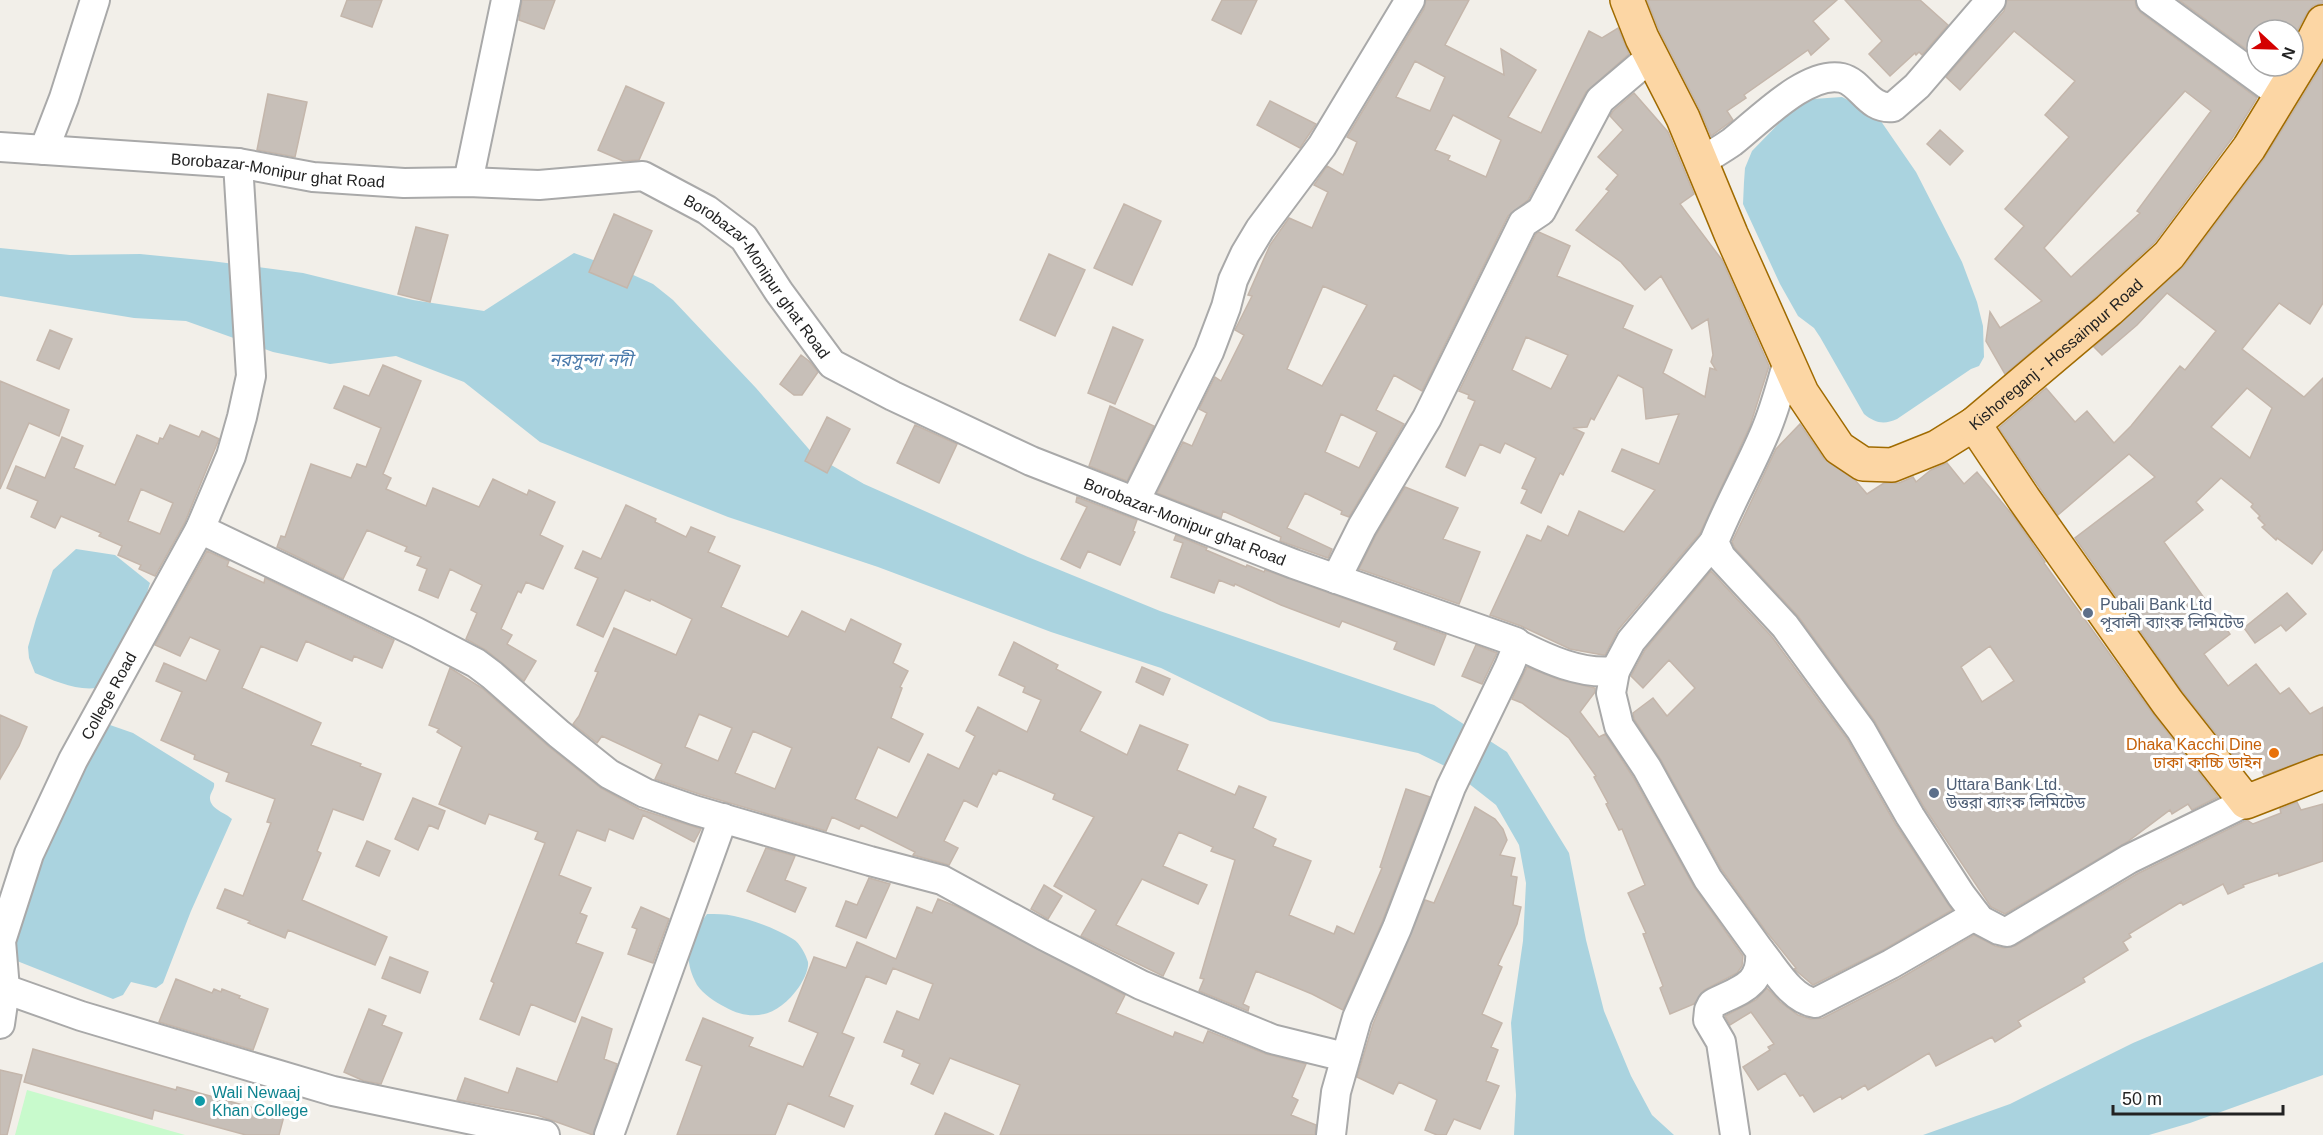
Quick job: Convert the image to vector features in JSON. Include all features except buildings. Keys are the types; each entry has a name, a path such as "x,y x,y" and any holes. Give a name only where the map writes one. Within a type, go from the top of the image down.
{"main road":[{"path":"1627,0 1683,118 1802,393 1839,448 1863,464 1892,465 1937,447 1974,424"},
{"name":"Kishoreganj - Hossainpur Road","path":"2246,802 2168,703 1974,424 2109,310 2169,255 2249,148 2323,22"},
{"path":"2246,802 2323,772"}],"street":[{"path":"44,150 64,98 95,0"},
{"path":"468,182 506,0"},
{"path":"1135,501 1209,352 1226,307 1233,280 1245,254 1260,229 1322,146 1410,0"},
{"path":"1701,162 1729,144 1811,82 1825,78 1842,78 1853,84 1874,103 1893,107 1917,86 1991,0"},
{"path":"2151,0 2281,95"},
{"path":"1336,579 1362,527 1427,418 1523,223 1541,211 1600,100 1652,56"},
{"name":"Borobazar-Monipur ghat Road","path":"0,147 238,163 313,177 404,183 468,182 538,185 643,176 707,210 744,238 779,292 832,364 892,396 1031,461 1336,579 1517,644 1556,661 1591,671 1615,671"},
{"name":"College Road","path":"0,1024 5,989 1,941 29,854 73,760 200,529 231,456 251,376 238,163"},
{"path":"1788,361 1768,425 1744,479 1729,504 1714,542 1631,641 1615,671 1611,693 1619,726 1647,768 1708,879 1760,951 1791,989 1804,1001 1815,1003 1891,964 1976,915"},
{"path":"200,529 476,663 609,774 645,793 723,818 942,880 1141,985 1272,1039 1346,1057"},
{"path":"1714,542 1721,557 1785,626 1861,730 1910,816 1961,895 1976,915 1989,925 2007,932 2129,859 2246,802"},
{"path":"1330,1135 1336,1092 1357,1018 1397,928 1451,787 1499,690 1517,644"},
{"path":"609,1135 723,818"},
{"path":"1735,1135 1721,1042 1708,1020 1709,1010 1712,1004 1752,983 1758,974 1760,951"},
{"path":"5,989 81,1016 333,1091 545,1135"}],"green space":[{"path":"27,1090 185,1135 15,1135"}],"water":[{"path":"1842,97 1876,114 1916,172 1962,262 1983,326 1984,357 1979,366 1971,369 1897,419 1888,422 1876,421 1864,414 1814,328 1798,316 1780,284 1743,204 1745,168 1752,151 1793,109 1813,99"},
{"name":"নরসুন্দা নদী","path":"0,248 70,255 140,254 211,261 303,273 413,300 484,311 574,253 653,284 673,300 756,388 814,455 864,484 1028,557 1160,611 1434,705 1507,752 1569,853 1586,940 1604,1011 1631,1076 1652,1115 1674,1135 1514,1135 1516,1095 1511,1023 1523,941 1526,883 1519,845 1496,805 1449,768 1418,753 1270,721 1161,668 1051,632 878,567 728,517 540,442 464,382 396,356 330,364 273,352 186,321 134,318 0,296"},
{"path":"76,549 115,555 150,583 143,606 104,686 96,688 78,688 35,673 29,658 28,647 53,570"},
{"path":"110,725 133,733 214,783 210,797 212,805 232,819 191,911 163,983 156,988 131,982 123,995 113,999 12,959 11,923 104,727"},
{"path":"707,914 727,915 765,925 798,943 807,959 808,968 799,987 784,1004 766,1014 747,1015 709,998 697,985 689,965 690,948 696,931"},
{"path":"2323,962 2323,1075 2190,1123 2149,1135 1923,1135 2010,1104 2133,1043"}],"place":[{"name":"Pubali Bank Ltd পূবালী ব্যাংক লিমিটেড","path":"2088,613"},
{"name":"Dhaka Kacchi Dine ঢাকা কাচ্চি ডাইন","path":"2274,753"},
{"name":"Uttara Bank Ltd. উত্তরা ব্যাংক লিমিটেড","path":"1934,793"},
{"name":"Wali Newaaj Khan College","path":"200,1101"}]}
